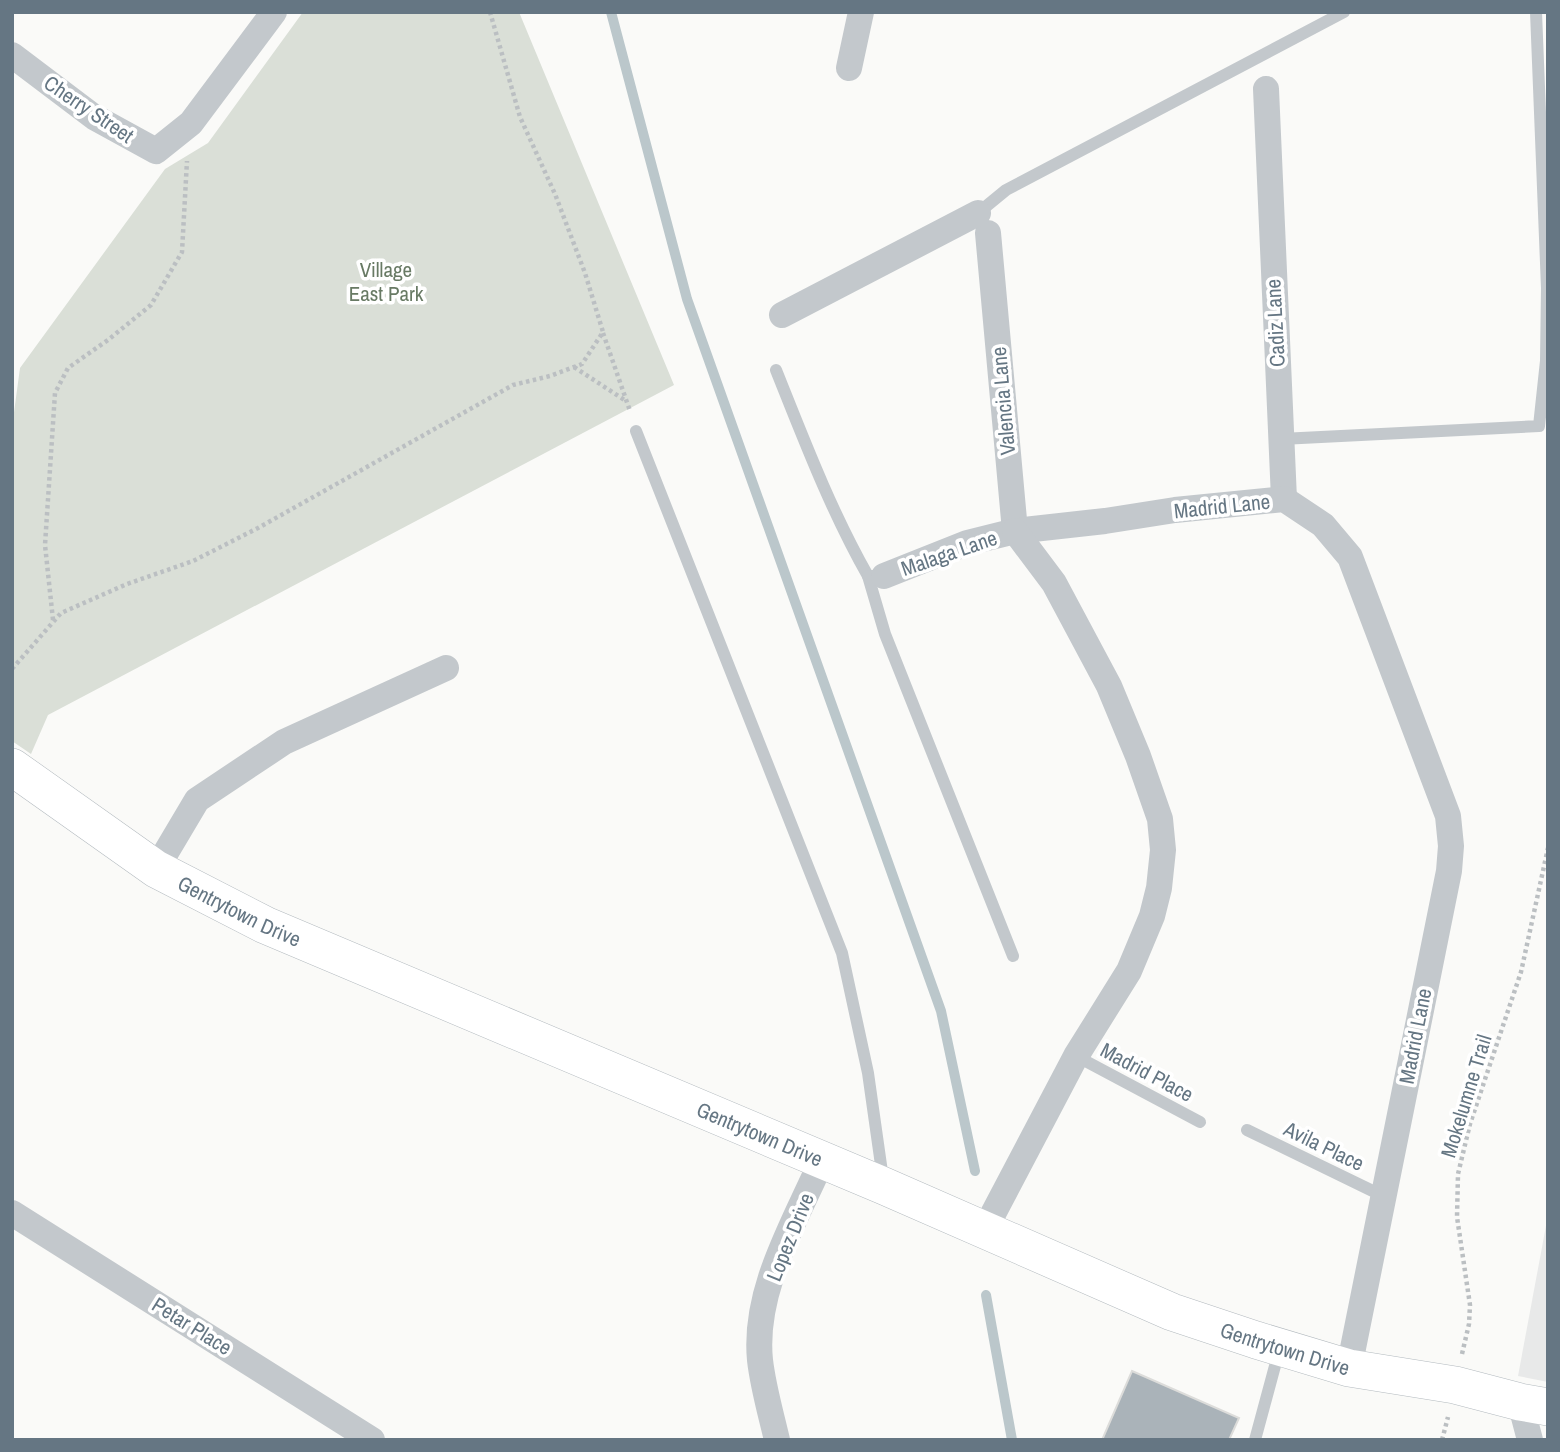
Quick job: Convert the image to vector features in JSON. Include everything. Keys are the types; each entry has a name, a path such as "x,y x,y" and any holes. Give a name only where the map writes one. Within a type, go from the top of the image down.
{"street":[{"name":"Cherry Street","path":"12,55 94,117 156,151 187,125 274,12"},
{"path":"849,68 861,12"},
{"name":"Cadiz Lane","path":"1266,89 1284,499"},
{"path":"782,315 983,223"},
{"name":"Valencia Lane","path":"983,223 1015,531"},
{"name":"Madrid Lane","path":"1015,531 1284,499 1322,525 1350,557 1448,816 1451,845 1349,1368"},
{"path":"984,1231 1076,1056 1129,971 1152,916 1160,888 1163,850 1160,819 1109,686 1054,583 1015,531"},
{"name":"Malaga Lane","path":"876,576 967,543 1015,531"},
{"path":"156,869 197,800 284,742 446,668"},
{"name":"Gentrytown Drive","path":"12,767 156,869 265,925 884,1186 1172,1312 1349,1368 1455,1385 1534,1405"},
{"name":"Lopez Drive","path":"777,1440 760,1358 762,1317 774,1267 822,1160"},
{"name":"Petar Place","path":"12,1213 372,1440"},
{"path":"1530,1440 1534,1405"}],"lane":[{"path":"983,223 1006,190 1344,12"},
{"path":"1281,439 1539,426 1546,361 1547,287 1536,12"},
{"path":"776,370 820,477 876,576 885,634 1013,956"},
{"path":"636,431 842,953 868,1073 884,1186"},
{"name":"Madrid Place","path":"1076,1056 1200,1122"},
{"name":"Avila Place","path":"1247,1130 1383,1196"},
{"path":"1255,1440 1280,1347"}],"path":[{"path":"490,12 520,117 555,194 585,273 636,431"},
{"path":"53,621 45,545 55,393 68,368 151,305 182,252 187,125"},
{"path":"12,669 61,613 127,584 193,561 258,528 513,385 550,376 582,364 603,332"},
{"path":"574,367 626,401"},
{"name":"Mokelumne Trail","path":"1442,1440 1469,1324 1470,1305 1457,1217 1458,1174 1470,1124 1521,972 1548,848"}],"shaded area":[{"path":"1548,1215 1548,1382 1518,1376"}],"green space":[{"name":"Village East Park","path":"303,12 519,12 674,385 48,715 31,754 12,741 12,427 20,368 165,169 208,143"}],"building":[{"path":"1132,1371 1239,1418 1229,1440 1102,1440"}],"waterway":[{"path":"611,12 687,299 941,1011 975,1171"},
{"path":"986,1295 1012,1440"}]}
